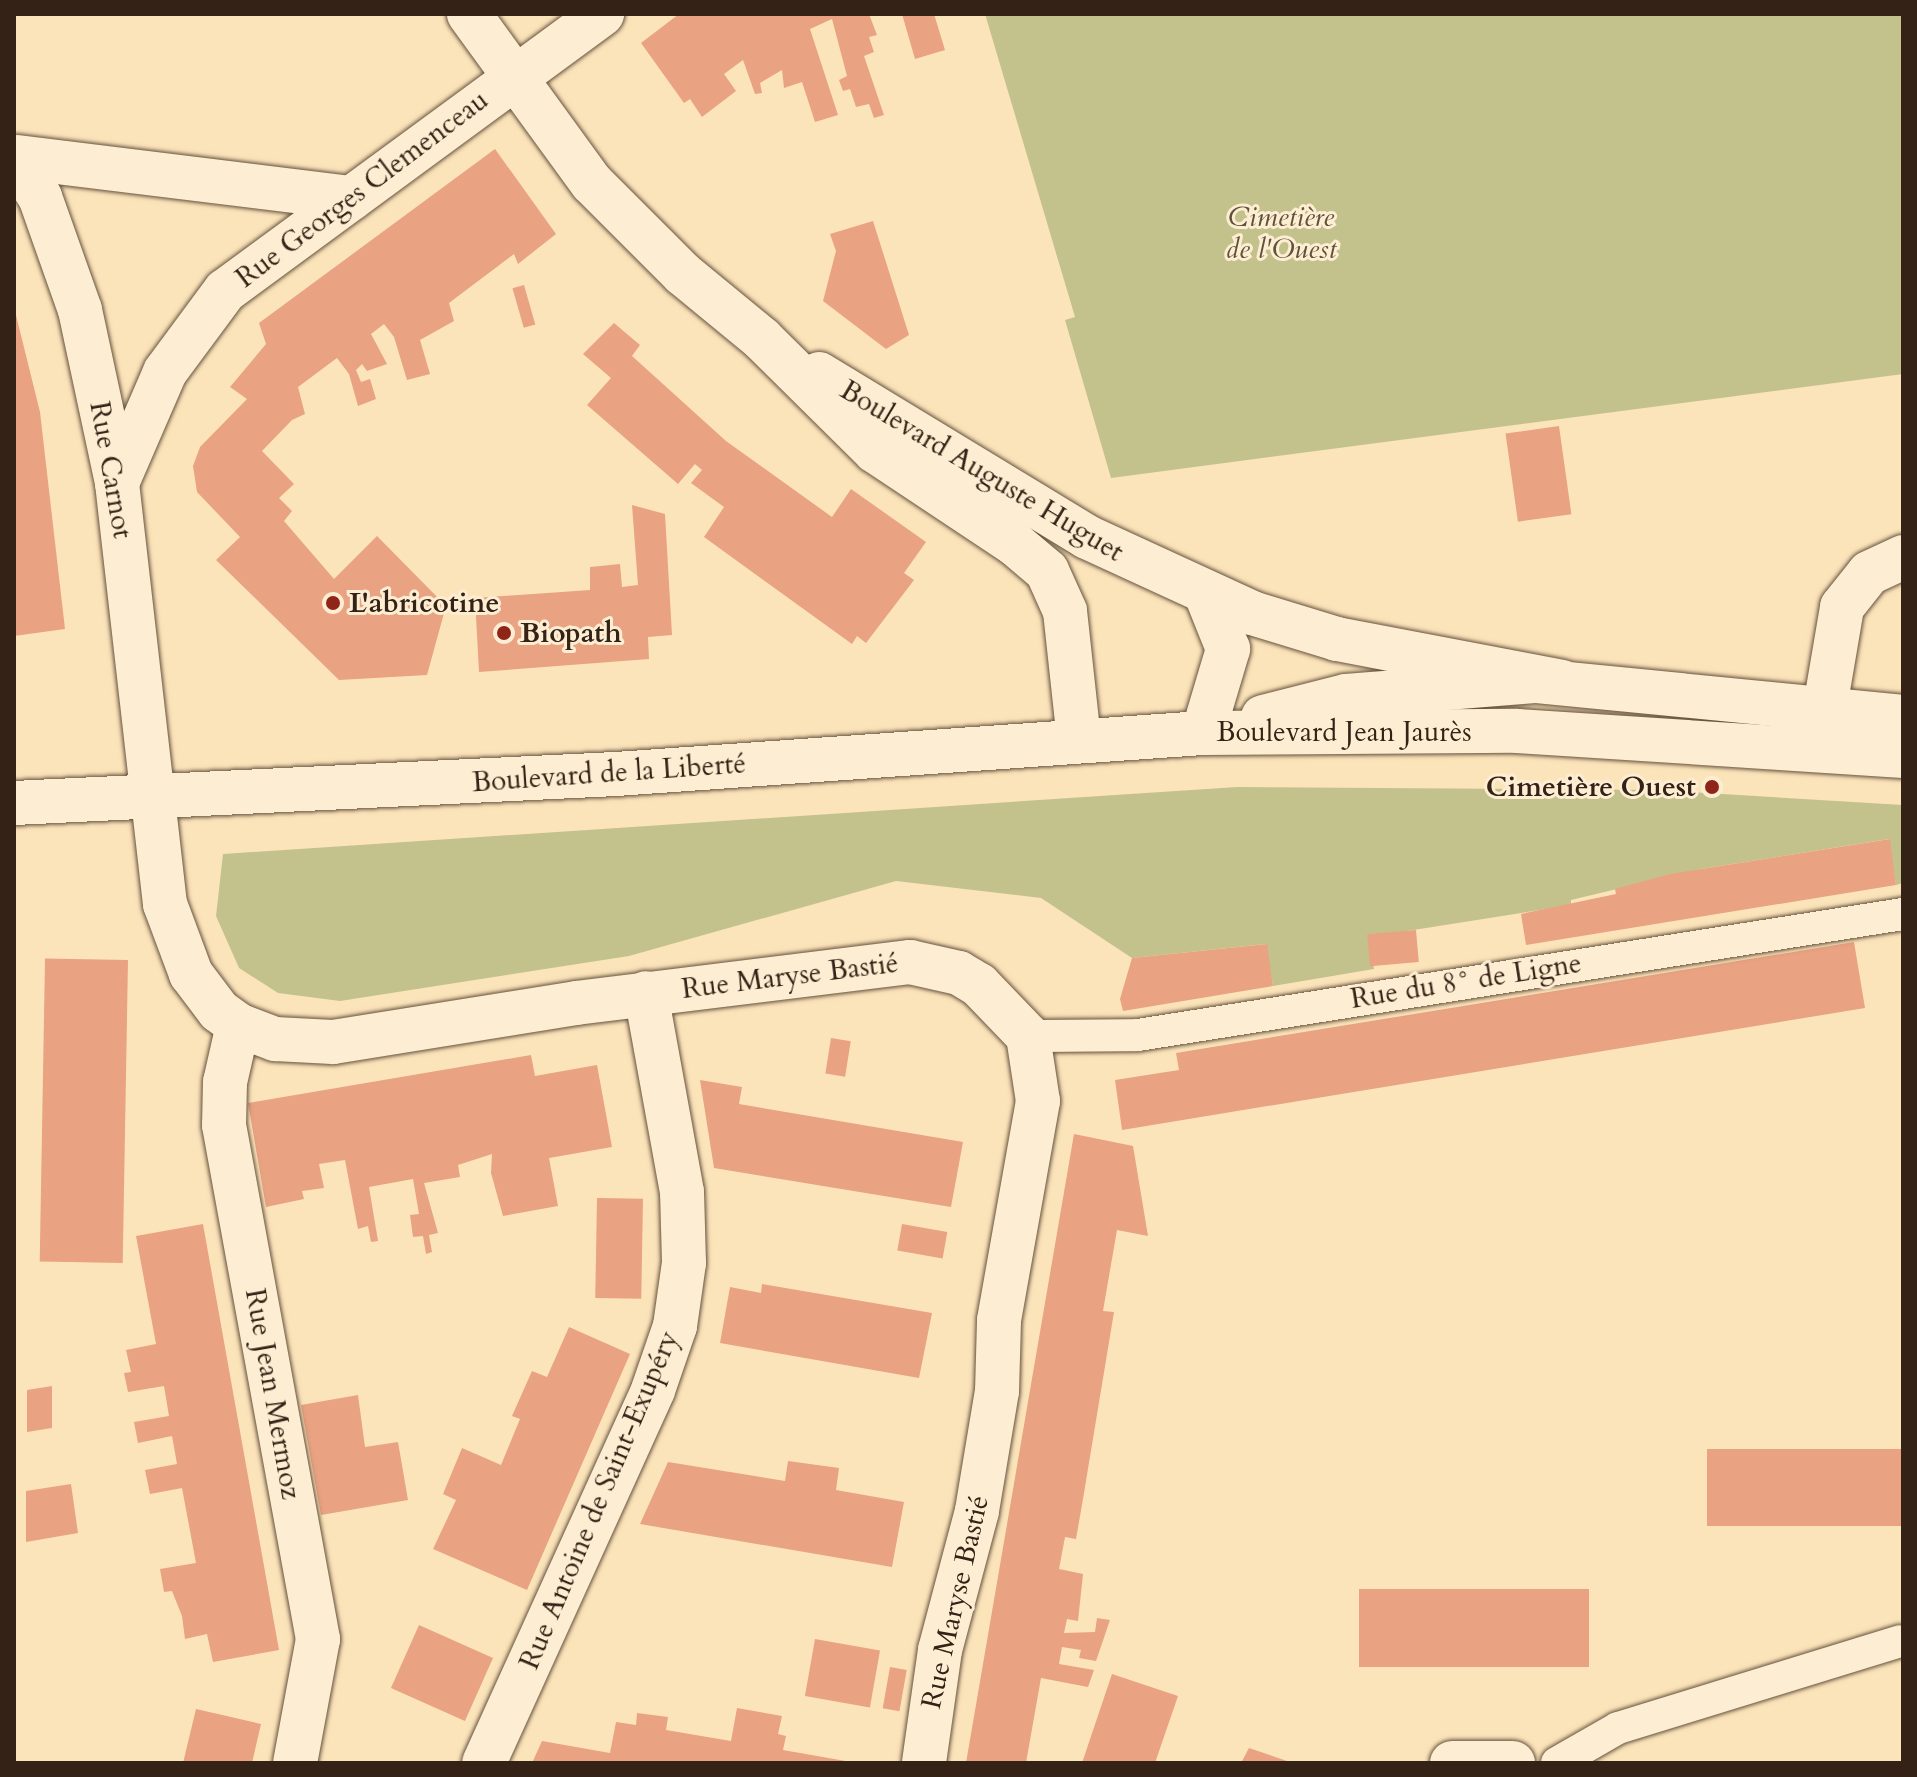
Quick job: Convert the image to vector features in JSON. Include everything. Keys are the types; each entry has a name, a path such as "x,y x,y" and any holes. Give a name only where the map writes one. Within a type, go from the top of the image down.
{"street":[{"name":"Boulevard Auguste Huguet","path":"469,14 512,78 620,214 762,339 889,462 1015,544 1047,571 1065,611 1079,739"},
{"name":"Rue Georges Clemenceau","path":"117,483 165,372 206,313 245,272 352,198 602,14"},
{"name":"Rue Carnot","path":"15,157 352,198"},
{"name":"Rue Carnot","path":"15,157 40,197 71,277 117,483 155,797"},
{"name":"Boulevard Auguste Huguet","path":"762,339 1059,521 1206,594 1315,634 1562,682"},
{"path":"1817,750 1833,637 1850,594 1869,573 1903,557"},
{"path":"1203,733 1228,649 1206,594"},
{"name":"Boulevard Jean Jaurès","path":"1203,733 1346,696 1472,683 1562,682 1903,717"},
{"name":"Boulevard Jean Jaurès","path":"1203,733 1517,731 1903,756"},
{"name":"Boulevard de la Liberté","path":"14,803 616,774 1079,739 1203,733"},
{"name":"Rue Maryse Bastié","path":"155,797 160,880 175,938 207,998 238,1025 295,1042 333,1042 646,993 910,962 959,973 979,985 1028,1036 1038,1101 999,1321 997,1391 977,1511 940,1650 924,1763"},
{"name":"Rue Antoine de Saint-Exupéry","path":"484,1763 653,1390 675,1326 684,1263 682,1192 646,993"},
{"name":"Rue Jean Mermoz","path":"238,1025 225,1082 224,1125 318,1639 295,1763"},
{"path":"1452,1763 1513,1763"}],"lane":[{"name":"Rue du 8° de Ligne","path":"1028,1036 1138,1035 1903,914"},
{"path":"1557,1763 1618,1728 1900,1641"}],"green space":[{"name":"Cimetière de l'Ouest","path":"985,14 1903,14 1903,374 1111,478 1065,320 1075,317"},
{"path":"1237,787 1657,790 1903,805 1903,883 1896,885 1889,839 1701,869 1571,900 1571,905 1369,937 1374,969 1273,986 1266,944 1132,958 1041,898 896,881 629,956 340,1001 278,993 239,968 216,916 223,854"}],"building":[{"path":"679,14 869,14 877,35 869,37 874,52 864,56 884,115 874,118 869,104 856,107 850,89 843,91 839,80 847,76 832,19 810,29 838,115 815,122 802,82 784,88 782,70 760,83 762,93 755,94 743,60 724,74 736,91 702,117 690,99 684,103 641,43"},
{"path":"902,14 934,14 945,50 915,59"},
{"path":"495,149 556,234 518,264 514,254 449,303 454,321 420,340 430,374 407,380 394,337 384,324 371,334 387,364 367,371 362,364 356,370 361,382 370,379 376,399 358,406 349,374 337,358 298,387 305,414 292,420 262,451 294,484 279,498 292,511 284,521 334,579 377,536 446,606 427,675 339,680 216,560 240,537 197,492 193,466 200,447 247,399 230,387 266,344 259,323"},
{"path":"873,221 909,335 886,349 823,301 836,251 830,234"},
{"path":"524,285 535,324 524,328 512,288"},
{"path":"14,307 40,412 65,629 14,636"},
{"path":"614,323 640,345 632,356 726,441 832,517 851,489 926,542 904,573 914,580 866,643 857,636 852,644 704,537 724,507 691,483 702,470 695,464 678,484 587,405 611,378 583,354"},
{"path":"1559,426 1571,514 1518,522 1506,434"},
{"path":"632,505 665,514 672,635 648,637 649,659 479,672 475,598 590,590 590,567 620,564 622,587 638,585"},
{"path":"1890,839 1896,885 1526,945 1521,914 1616,894 1615,889 1670,874"},
{"path":"1416,930 1419,962 1370,966 1367,934"},
{"path":"1854,942 1865,1008 1122,1130 1115,1080 1179,1070 1176,1053"},
{"path":"1267,944 1273,986 1123,1011 1120,999 1132,958"},
{"path":"45,959 128,960 123,1263 40,1262"},
{"path":"831,1038 851,1041 845,1077 825,1074"},
{"path":"531,1055 535,1076 597,1065 612,1147 549,1158 558,1206 503,1216 491,1173 492,1154 458,1165 460,1177 424,1183 438,1233 429,1235 432,1252 426,1254 423,1236 413,1237 410,1215 419,1214 413,1179 369,1187 378,1241 371,1242 368,1226 358,1229 345,1160 319,1164 324,1188 302,1191 304,1199 266,1207 248,1103"},
{"path":"700,1080 742,1087 739,1104 963,1142 951,1207 714,1168"},
{"path":"1074,1134 1133,1146 1148,1236 1117,1230 1103,1311 1114,1312 1083,1499 1076,1539 1065,1537 1059,1569 1083,1574 1078,1621 1067,1619 1064,1633 1095,1632 1097,1618 1110,1620 1096,1661 1079,1658 1081,1650 1062,1647 1059,1664 1094,1670 1088,1687 1041,1678 1026,1763 966,1763"},
{"path":"597,1198 643,1199 641,1299 595,1298"},
{"path":"203,1224 279,1650 213,1662 207,1634 185,1639 182,1616 172,1591 164,1592 160,1569 196,1563 182,1488 150,1494 145,1470 177,1464 172,1436 138,1443 134,1422 169,1416 164,1386 128,1392 124,1373 131,1372 126,1350 156,1344 136,1236"},
{"path":"902,1224 947,1232 943,1259 897,1251"},
{"path":"762,1284 932,1313 919,1378 720,1343 730,1287 761,1293"},
{"path":"569,1327 630,1354 527,1590 433,1549 456,1500 443,1494 462,1448 501,1465 520,1419 512,1416 532,1371 547,1377"},
{"path":"52,1386 52,1428 27,1432 27,1390"},
{"path":"358,1395 365,1447 398,1442 408,1500 321,1515 301,1405"},
{"path":"1707,1449 1903,1449 1903,1526 1707,1526"},
{"path":"788,1461 839,1468 836,1490 904,1502 892,1567 640,1524 668,1462 785,1481"},
{"path":"71,1484 78,1533 26,1542 26,1491"},
{"path":"1359,1589 1589,1589 1589,1667 1359,1667"},
{"path":"419,1625 493,1658 465,1721 391,1688"},
{"path":"815,1639 880,1650 870,1708 805,1696"},
{"path":"890,1667 907,1670 899,1711 883,1708"},
{"path":"1112,1674 1178,1696 1155,1763 1082,1763"},
{"path":"737,1708 782,1716 778,1734 786,1736 783,1750 857,1763 532,1763 542,1741 610,1753 616,1722 636,1725 637,1713 668,1717 666,1730 731,1741"},
{"path":"196,1709 261,1724 252,1763 183,1763"},
{"path":"1249,1748 1290,1762 1290,1763 1241,1763"}],"place":[{"name":"L'abricotine","path":"333,603"},
{"name":"Biopath","path":"504,633"},
{"name":"Cimetière Ouest","path":"1712,787"}]}
